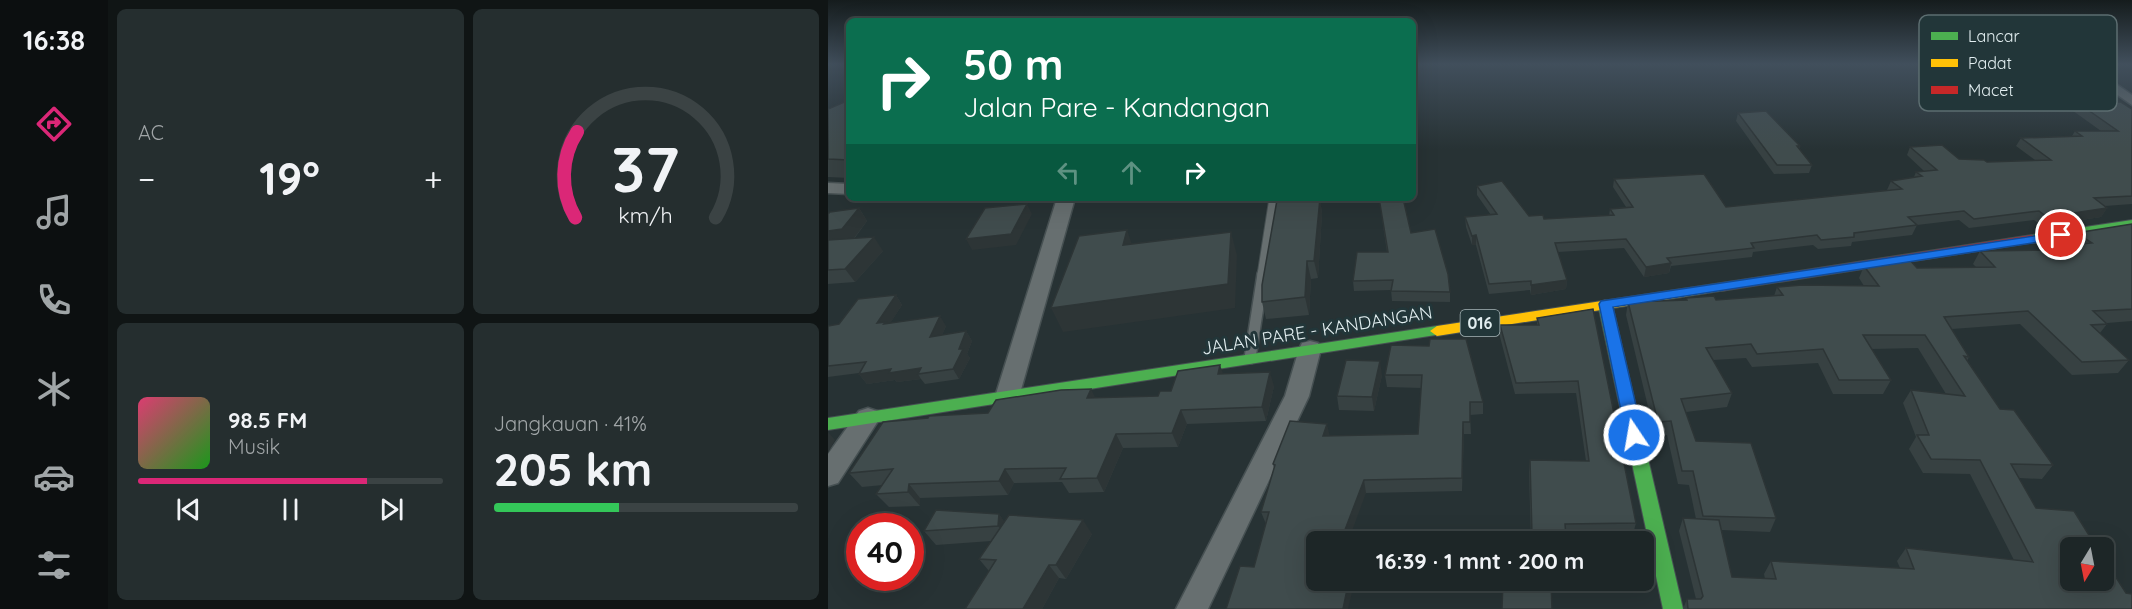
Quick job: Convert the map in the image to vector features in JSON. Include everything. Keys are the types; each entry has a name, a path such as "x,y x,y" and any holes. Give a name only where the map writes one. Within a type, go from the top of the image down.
{"main road":[{"name":"JALAN PARE - KANDANGAN","path":"828,424 2132,224"},
{"path":"1605,304 1673,609"}],"street":[{"path":"828,188 846,189"},
{"path":"1007,397 1065,201"},
{"path":"1192,609 1297,396 1310,349"},
{"path":"828,475 868,418"}],"lane":[{"path":"1250,359 1274,201"}],"building":[{"path":"846,101 846,160 828,159 828,109"},
{"path":"2117,102 2132,109 2132,196 2094,198 2107,208 2047,217 2039,211 1974,219 1964,211 1908,217 1917,225 1854,233 1854,237 1821,240 1817,235 1751,243 1754,248 1667,258 1671,263 1646,267 1626,239 1555,243 1567,280 1531,285 1531,281 1489,284 1476,235 1472,236 1465,217 1497,214 1477,186 1502,181 1529,216 1543,215 1544,219 1614,215 1610,209 1633,207 1614,179 1704,174 1726,207 1902,189 1891,181 1922,176 1916,172 1937,170 1910,147 1942,145 1959,159 1987,162 2051,160 2021,138 2082,136 2075,131 2118,131 2089,111 2117,111"},
{"path":"1766,111 1800,146 1797,146 1812,165 1777,165 1738,113"},
{"path":"1277,201 1320,201 1314,261 1307,261 1305,297 1262,302 1262,285"},
{"path":"1380,201 1404,201 1411,233 1435,229 1448,274 1450,292 1391,291 1393,280 1353,281 1357,252 1388,252"},
{"path":"1027,204 1011,234 966,239 985,208"},
{"path":"859,208 842,229 828,231 830,212"},
{"path":"2132,224 2132,309 2093,311 2107,324 2091,325 2129,360 2082,362 2028,311 1944,317 1969,357 1964,356 2000,409 2014,410 2053,465 2011,464 2036,508 2074,511 2090,537 2060,537 2060,591 2114,591 2114,574 2126,593 2132,594 2132,609 1688,609 1687,599 1701,599 1703,596 1683,518 1719,520 1732,577 1776,579 1771,561 1914,569 1906,548 2033,562 1980,460 1931,459 1917,435 1929,435 1911,390 1965,396 1925,335 1863,335 1891,380 1839,380 1823,349 1757,354 1751,344 1706,348 1732,393 1681,399 1696,441 1751,443 1776,518 1703,516 1693,471 1682,471 1671,421 1658,422 1628,302 1687,300 1686,298 1714,296 1716,300 1783,295 1777,287 1802,285 1879,286 1864,266 1909,259 1917,268 1995,267 1980,251 2058,250 2053,246 2092,243 2076,233"},
{"path":"1127,230 1123,245 1231,232 1228,284 1051,308 1079,236"},
{"path":"874,237 845,269 828,270 828,240"},
{"path":"896,295 877,323 940,316 930,337 966,331 959,349 963,349 953,369 918,374 921,368 889,373 891,369 859,374 866,362 828,366 828,326 839,324 858,299"},
{"path":"1593,309 1636,523 1565,524 1566,531 1532,531 1530,460 1589,461 1578,381 1516,383 1500,325 1539,325 1537,318"},
{"path":"1430,339 1466,339 1483,402 1470,402 1470,422 1463,422 1462,478 1364,480 1345,531 1306,531 1306,591 1347,591 1343,609 1226,609 1240,566 1254,567 1269,512 1261,512 1275,465 1273,464 1290,421 1327,424 1323,436 1418,434 1422,375 1385,375 1391,345 1429,346"},
{"path":"1346,360 1380,361 1372,397 1337,396"},
{"path":"1220,365 1218,374 1270,372 1262,407 1181,410 1172,433 1116,434 1097,478 1060,479 1066,468 1005,469 999,481 909,484 908,492 876,494 893,469 849,473 883,422 928,418 929,416 988,413 996,400 1061,390 1091,389 1087,398 1158,396 1160,391 1171,391 1178,371"},
{"path":"936,510 999,514 998,526 924,531"},
{"path":"1009,515 1083,520 1056,565 1049,565 1023,609 965,609 996,560 979,559"},
{"path":"1503,591 1551,591 1552,609 1502,609"}],"traffic: fast":[{"path":"2032,239 2132,224"},
{"path":"1605,304 1673,609"},
{"path":"828,424 1437,331"}],"traffic: slow":[{"path":"1437,331 1721,287"}],"traffic: jam":[{"path":"1721,287 2032,239"}],"route":[{"path":"1634,435 1605,304 2061,235"}]}
